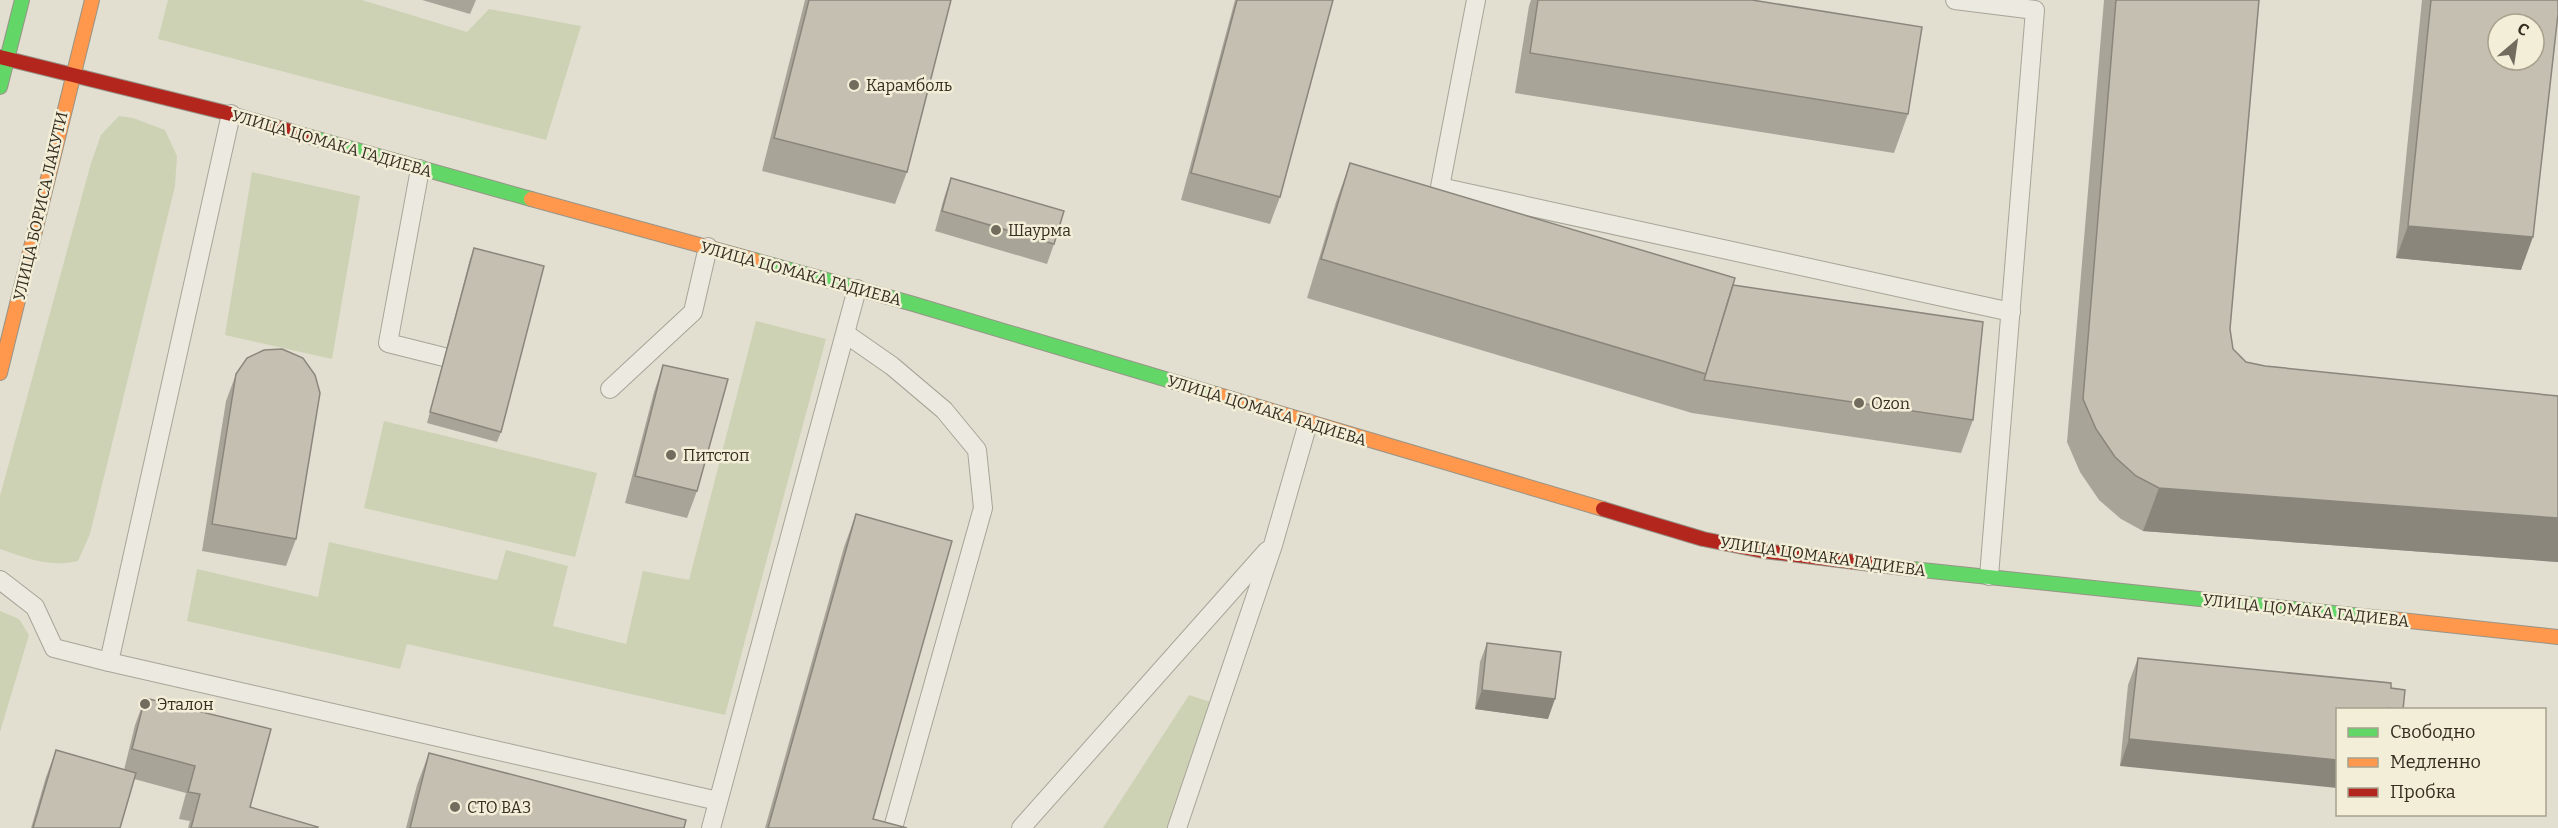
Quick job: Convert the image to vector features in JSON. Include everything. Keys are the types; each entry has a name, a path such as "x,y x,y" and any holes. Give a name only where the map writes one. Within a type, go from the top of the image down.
{"main road":[{"path":"0,87 3,58 22,0"},
{"name":"УЛИЦА БОРИСА ЛАКУТИ","path":"0,373 92,0"},
{"name":"УЛИЦА ЦОМАКА ГАДИЕВА","path":"3,58 231,114 420,170 857,289 1703,539 1763,551 1854,563 2558,637"}],"lane":[{"path":"1476,0 1440,187 2011,312"},
{"path":"1955,0 2035,10 1989,576"},
{"path":"109,662 231,114"},
{"path":"420,170 388,343 444,357"},
{"path":"610,389 693,312 708,247"},
{"path":"711,828 857,289"},
{"path":"846,334 892,366 944,410 977,450 981,475 983,508 893,828"},
{"path":"1177,828 1273,545 1308,423"},
{"path":"1021,828 1273,545"},
{"path":"0,580 35,607 54,648 718,801"}],"green space":[{"path":"168,0 362,0 467,32 489,9 581,26 546,140 158,39"},
{"path":"119,116 133,118 165,130 177,156 175,186 90,534 78,561 48,563 0,549 0,496 91,163 101,135"},
{"path":"252,172 360,196 332,359 225,335"},
{"path":"756,321 826,339 725,715 407,644 400,669 187,621 197,569 318,597 329,542 497,580 506,550 568,566 553,626 626,644 643,571 689,580"},
{"path":"384,421 597,473 575,557 364,508"},
{"path":"0,611 19,619 29,635 0,732"},
{"path":"1189,695 1217,704 1170,828 1103,828"}],"building":[{"name":"Карамболь","path":"809,0 951,0 907,172 774,138"},
{"path":"1237,0 1333,0 1280,197 1191,173"},
{"path":"1538,0 1752,0 1922,27 1908,114 1530,53"},
{"path":"2116,0 2259,0 2230,329 2233,349 2246,362 2265,366 2558,396 2558,518 2159,488 2136,476 2115,457 2096,429 2083,399"},
{"path":"2431,0 2558,0 2533,237 2408,226"},
{"path":"1350,163 1735,278 1706,374 1321,259"},
{"path":"951,178 1064,211 1054,244 942,211"},
{"path":"474,248 544,266 501,432 430,412"},
{"path":"1733,285 1983,322 1973,420 1704,380"},
{"path":"282,349 303,358 315,375 320,393 296,539 212,524 236,374 247,358 264,350"},
{"name":"Питстоп","path":"663,365 728,379 697,491 635,476"},
{"path":"856,514 952,541 873,819 907,828 768,828"},
{"path":"1487,643 1561,652 1555,699 1482,690"},
{"path":"2138,658 2391,683 2391,688 2405,690 2403,708 2336,708 2336,760 2129,739"},
{"path":"145,698 271,729 250,807 318,827 191,828 200,794 188,792 195,766 132,749"},
{"path":"56,750 136,773 120,828 33,828"},
{"path":"429,753 686,820 684,828 410,828"}],"traffic: fast":[{"path":"0,87 22,0"},
{"path":"310,137 531,199"},
{"path":"754,260 910,303 1215,394"},
{"path":"1912,569 2391,619"}],"traffic: slow":[{"path":"0,373 92,0"},
{"path":"531,199 754,260"},
{"path":"1215,394 1603,509"},
{"path":"2391,619 2558,637"}],"traffic: jam":[{"path":"0,57 231,114 310,137"},
{"path":"1603,509 1703,539 1763,551 1912,569"}],"place":[{"name":"Карамболь","path":"854,85"},
{"name":"Шаурма","path":"996,230"},
{"name":"Ozon","path":"1859,403"},
{"name":"Питстоп","path":"671,455"},
{"name":"Эталон","path":"145,704"},
{"name":"СТО ВАЗ","path":"455,807"}]}
